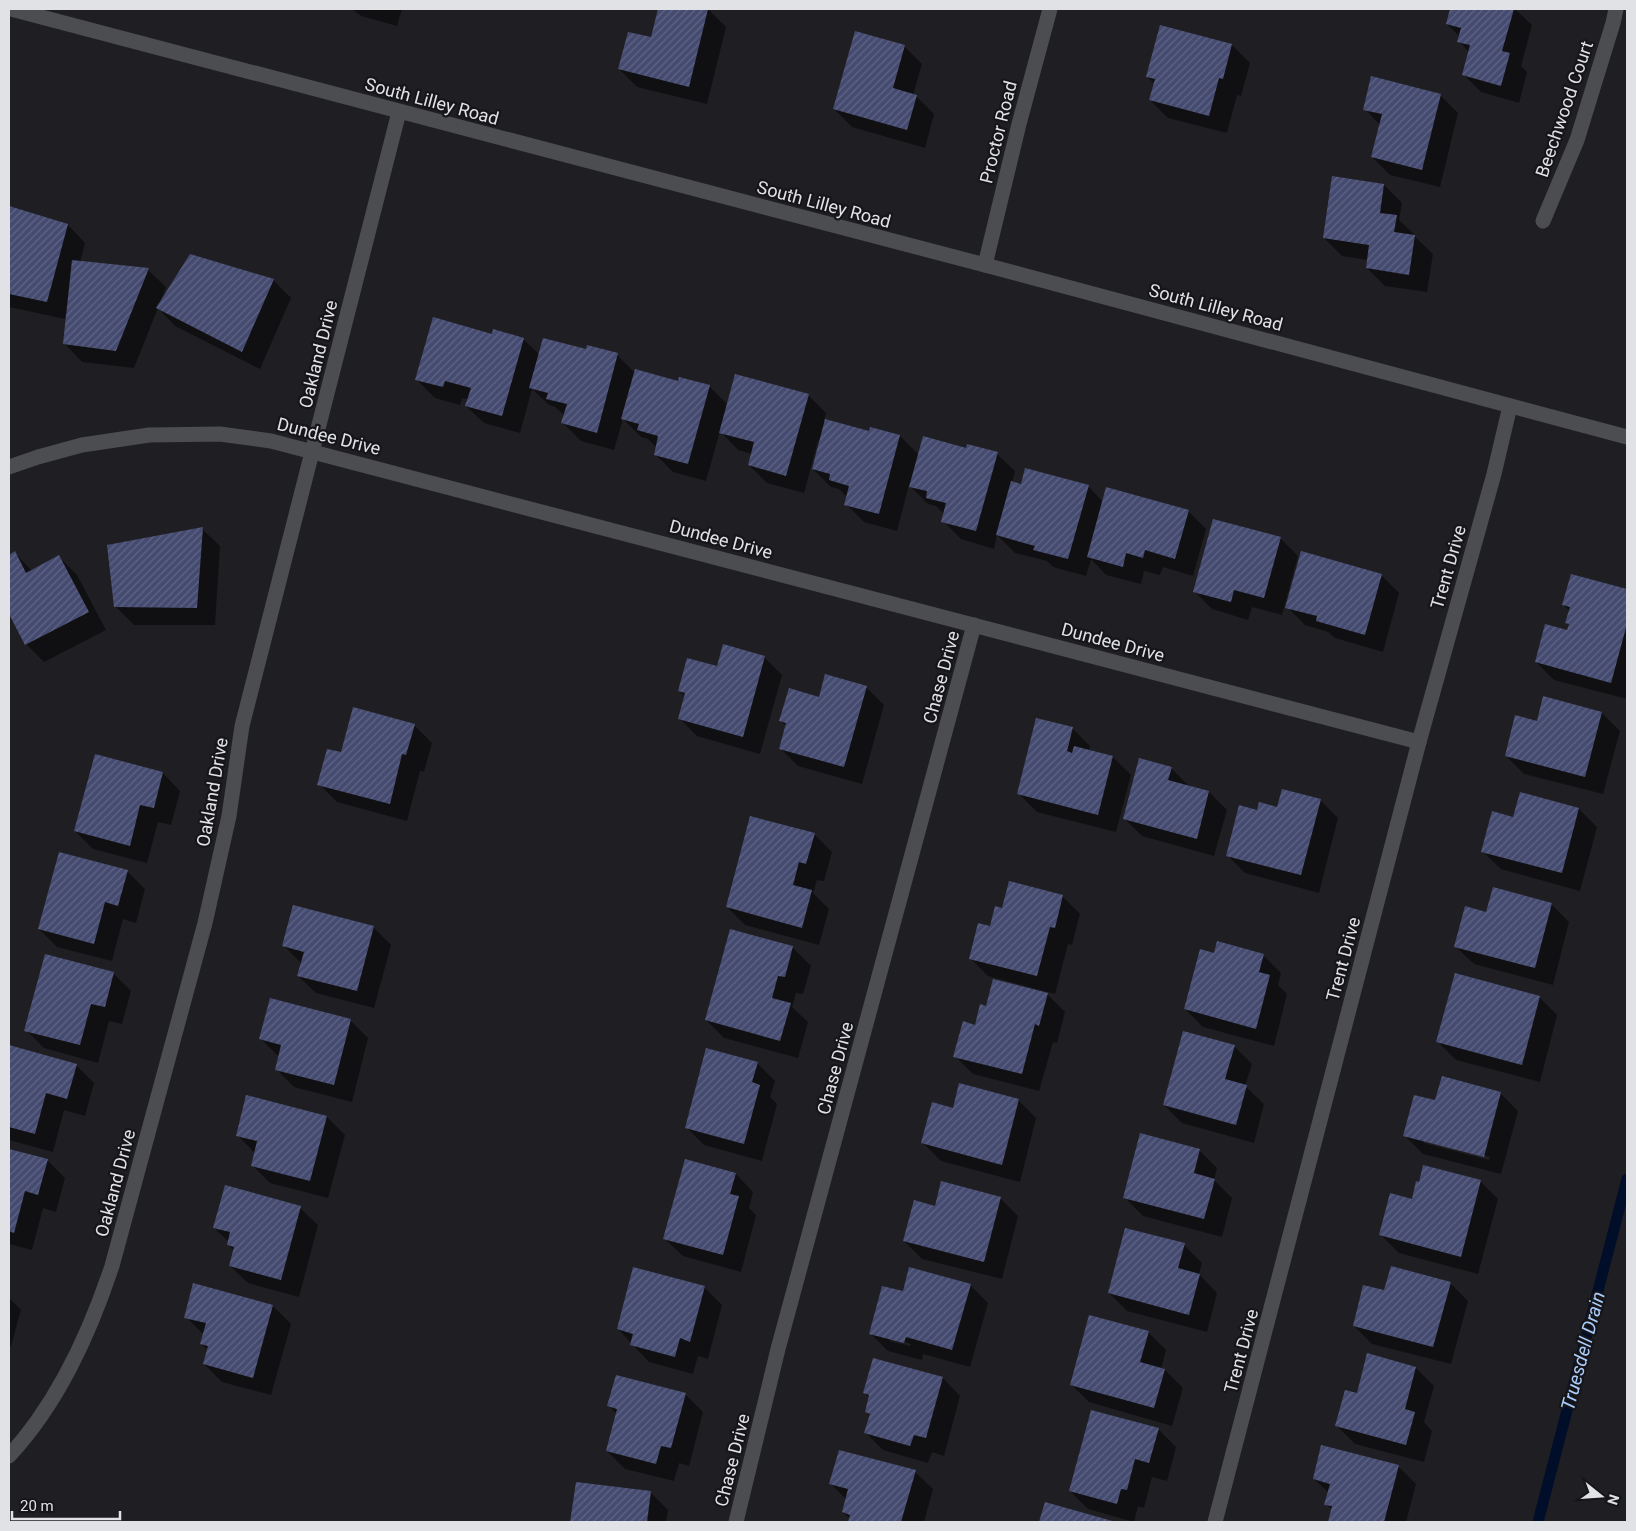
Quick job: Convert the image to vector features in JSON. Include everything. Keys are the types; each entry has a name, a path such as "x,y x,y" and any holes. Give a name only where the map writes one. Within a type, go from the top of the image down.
{"street":[{"name":"South Lilley Road","path":"11,9 985,265 1627,437"},
{"name":"Proctor Road","path":"985,265 1019,124 1050,9"},
{"name":"Beechwood Court","path":"1543,221 1577,140 1616,9"},
{"name":"Oakland Drive","path":"9,1456 28,1436 58,1389 93,1318 112,1266 205,923 229,816 242,726 400,112"},
{"name":"Trent Drive","path":"1215,1522 1419,742 1494,474 1510,406"},
{"name":"Dundee Drive","path":"9,467 82,445 149,435 220,434 272,441 1419,742"},
{"name":"Chase Drive","path":"736,1522 781,1339 974,625"}],"building":[{"path":"658,9 708,9 689,87 618,69 628,32 651,37"},
{"path":"1450,9 1514,9 1502,51 1510,53 1501,86 1462,75 1470,45 1457,42 1461,28 1446,24"},
{"path":"1160,25 1232,44 1223,79 1219,78 1209,116 1149,100 1155,79 1146,77"},
{"path":"855,31 905,45 893,88 917,95 907,130 833,109"},
{"path":"1371,76 1441,94 1422,170 1371,157 1382,114 1363,110"},
{"path":"1332,176 1384,184 1380,213 1397,215 1394,232 1415,235 1409,275 1366,268 1369,245 1323,238"},
{"path":"9,206 68,224 47,302 9,294"},
{"path":"190,254 274,279 242,352 156,308"},
{"path":"72,260 149,268 116,351 63,344"},
{"path":"433,317 492,334 493,329 524,338 502,416 465,406 471,388 445,381 443,387 415,380"},
{"path":"543,338 586,349 587,345 618,353 597,433 561,423 567,404 546,399 548,393 529,388"},
{"path":"635,369 678,381 679,377 710,385 688,464 654,455 658,436 637,430 639,424 621,419"},
{"path":"735,374 809,394 786,476 748,465 754,442 719,433"},
{"path":"825,419 869,431 870,427 900,435 879,514 844,505 849,486 829,480 830,474 812,469"},
{"path":"923,436 966,448 967,444 998,452 976,531 941,522 946,503 926,498 927,491 909,487"},
{"path":"1025,468 1089,485 1068,559 1033,550 1035,546 996,535 1011,481 1021,484"},
{"path":"1106,487 1189,510 1175,559 1145,550 1143,558 1126,553 1123,567 1087,557"},
{"path":"1213,519 1281,537 1264,598 1234,590 1231,602 1193,592"},
{"path":"203,527 197,608 114,607 107,545"},
{"path":"15,551 26,573 59,555 89,612 25,645 9,614 9,555"},
{"path":"1301,551 1382,574 1365,635 1316,621 1317,616 1285,608"},
{"path":"1571,574 1627,589 1627,624 1611,683 1535,662 1545,624 1567,630 1569,624 1565,623 1570,607 1562,605"},
{"path":"723,644 765,656 743,737 678,719 685,693 678,691 687,658 717,666"},
{"path":"825,674 867,686 844,767 779,749 786,723 779,721 789,688 819,697"},
{"path":"1543,696 1602,712 1585,777 1505,756 1515,715 1537,721"},
{"path":"353,707 415,724 406,755 402,754 390,804 317,785 327,749 341,752"},
{"path":"1036,718 1073,727 1067,751 1072,753 1074,746 1113,756 1098,815 1017,794"},
{"path":"95,754 163,772 154,808 140,805 130,846 74,831"},
{"path":"1139,758 1172,767 1168,780 1209,791 1197,839 1123,819"},
{"path":"1282,789 1321,799 1301,875 1226,856 1239,805 1257,810 1259,802 1277,807"},
{"path":"1520,792 1579,808 1562,873 1481,852 1492,811 1513,817"},
{"path":"750,816 815,833 806,864 799,862 793,885 812,890 802,928 726,907"},
{"path":"59,852 128,870 118,906 105,902 94,944 38,929"},
{"path":"1009,881 1063,895 1055,928 1050,927 1037,976 969,959 978,923 990,926 995,906 1002,908"},
{"path":"1493,887 1552,903 1535,968 1454,947 1465,906 1486,912"},
{"path":"293,905 374,926 357,991 297,976 304,952 282,946"},
{"path":"730,929 793,946 785,977 778,976 772,998 791,1003 780,1041 705,1020"},
{"path":"1217,941 1264,954 1259,972 1270,975 1256,1029 1184,1009 1200,949 1214,953"},
{"path":"45,954 114,972 105,1007 91,1004 80,1045 24,1031"},
{"path":"1455,973 1540,996 1522,1065 1436,1042"},
{"path":"993,979 1048,993 1039,1026 1035,1024 1022,1074 953,1057 963,1021 975,1025 980,1004 986,1006"},
{"path":"270,998 351,1019 334,1085 275,1070 281,1045 259,1039"},
{"path":"1183,1031 1235,1045 1225,1079 1247,1085 1236,1125 1163,1105"},
{"path":"9,1045 77,1064 67,1099 46,1093 35,1134 9,1127"},
{"path":"706,1048 758,1062 752,1082 760,1085 744,1144 685,1128"},
{"path":"1442,1076 1501,1092 1484,1157 1403,1136 1414,1095 1435,1100"},
{"path":"959,1083 1019,1099 1002,1165 921,1143 932,1102 953,1108"},
{"path":"246,1095 327,1116 310,1181 251,1166 257,1141 236,1136"},
{"path":"1140,1133 1200,1149 1194,1173 1215,1179 1204,1219 1123,1198"},
{"path":"9,1149 48,1159 38,1195 25,1191 14,1233 9,1231"},
{"path":"685,1159 736,1173 730,1194 739,1196 723,1255 663,1239"},
{"path":"1423,1165 1481,1180 1461,1257 1379,1235 1390,1193 1412,1199 1416,1181 1419,1182"},
{"path":"941,1181 1001,1197 984,1262 903,1241 914,1200 935,1206"},
{"path":"225,1185 301,1206 281,1280 229,1266 234,1247 227,1245 230,1232 213,1228"},
{"path":"1125,1228 1185,1243 1178,1268 1200,1274 1189,1315 1108,1293"},
{"path":"1391,1266 1451,1282 1433,1347 1353,1326 1363,1285 1384,1290"},
{"path":"633,1267 705,1286 690,1342 680,1338 675,1357 630,1345 633,1334 617,1329"},
{"path":"909,1267 971,1284 952,1350 906,1337 904,1343 869,1334 882,1286 903,1291"},
{"path":"193,1283 273,1305 253,1378 203,1364 208,1346 200,1344 206,1323 184,1318"},
{"path":"1089,1315 1149,1331 1140,1362 1165,1369 1154,1408 1070,1385"},
{"path":"1367,1353 1416,1367 1405,1409 1415,1412 1406,1445 1335,1426 1345,1390 1357,1393"},
{"path":"873,1358 943,1377 926,1438 914,1435 910,1446 864,1433 870,1414 865,1412 869,1395 863,1393"},
{"path":"616,1375 686,1393 671,1448 661,1446 656,1464 606,1451 617,1409 607,1406"},
{"path":"1091,1410 1159,1428 1149,1463 1135,1459 1127,1490 1121,1489 1117,1504 1069,1491"},
{"path":"1321,1445 1399,1465 1384,1522 1328,1522 1332,1506 1324,1505 1330,1484 1313,1479"},
{"path":"839,1450 916,1470 901,1522 848,1522 850,1515 842,1512 848,1489 829,1484"},
{"path":"576,1482 651,1491 647,1522 570,1522"},
{"path":"1045,1502 1116,1522 1039,1522"}],"waterway":[{"name":"Truesdell Drain","path":"1538,1522 1627,1179"}]}
